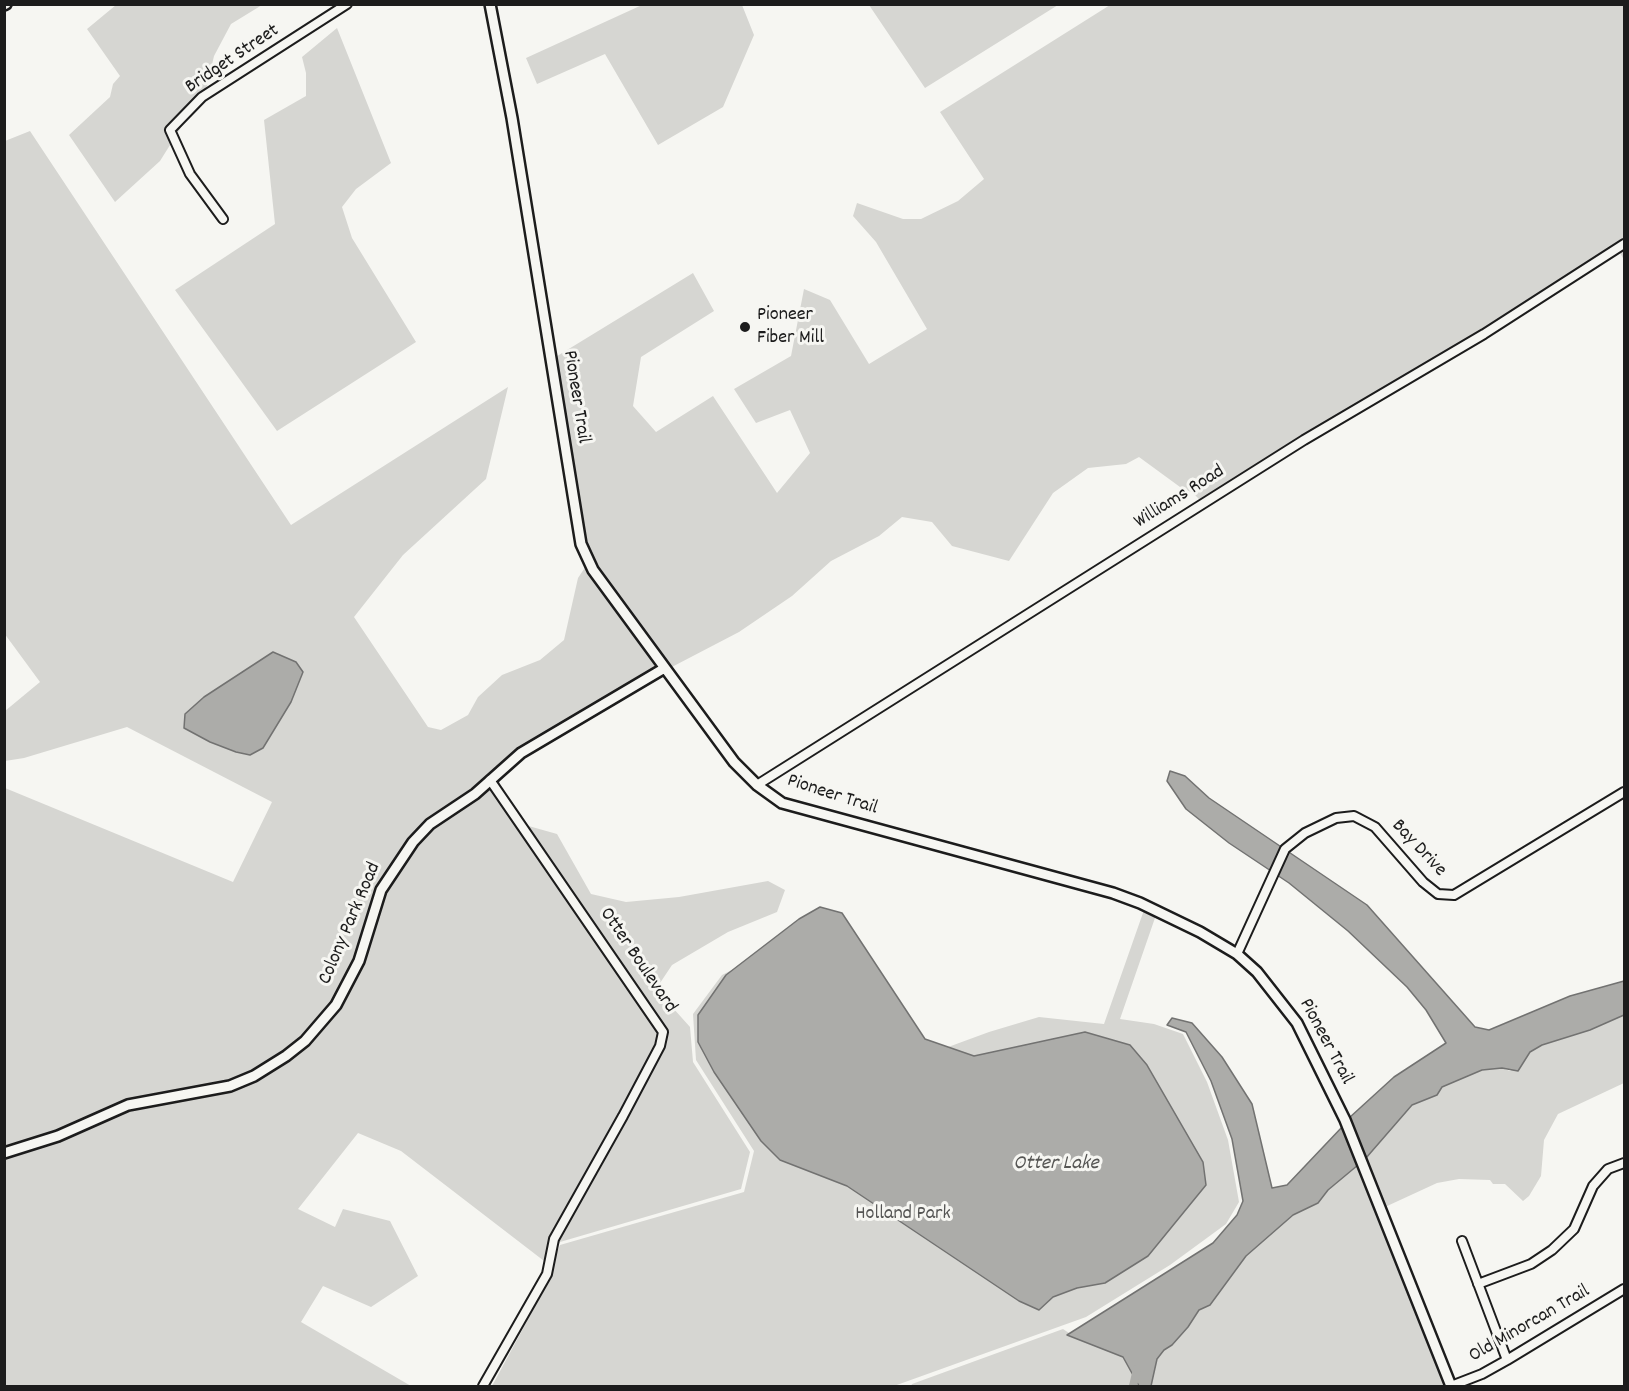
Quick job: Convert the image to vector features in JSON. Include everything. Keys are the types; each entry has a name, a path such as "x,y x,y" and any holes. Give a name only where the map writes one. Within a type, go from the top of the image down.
{"street":[{"name":"Bridget Street","path":"223,219 190,174 170,130 203,97 346,4"},
{"name":"Pioneer Trail","path":"490,4 512,118 581,543 593,570 663,669 734,762 757,785 782,803 1122,896 1178,920 1237,954 1281,1000 1297,1023 1345,1120 1451,1386"},
{"name":"Williams Road","path":"757,785 1304,440 1484,334 1624,244"},
{"path":"490,780 521,753 663,669"},
{"name":"Colony Park Road","path":"4,1153 58,1136 128,1105 231,1086 254,1076 286,1056 320,1025 347,987 359,961 381,890 400,858 430,824 490,780"},
{"name":"Otter Boulevard","path":"483,1386 547,1274 554,1239 629,1106 660,1046 663,1032 490,780"},
{"name":"Bay Drive","path":"1237,954 1285,849 1305,833 1336,818 1354,816 1375,827 1423,882 1438,894 1454,896 1624,792"},
{"path":"1478,1284 1531,1264 1552,1250 1574,1229 1593,1186 1608,1169 1624,1163"},
{"path":"1462,1241 1507,1360"},
{"name":"Old Minorcan Trail","path":"1451,1386 1482,1374 1507,1360 1624,1289"}],"green space":[{"path":"116,5 262,5 231,24 214,56 207,86 160,161 115,202 69,135 110,97 113,84 120,76 87,29"},
{"path":"642,5 742,5 754,35 723,107 658,145 605,54 537,84 526,58"},
{"path":"869,5 1058,5 925,88"},
{"path":"1110,5 1624,5 1624,260 1618,249 1204,504 1193,493 1180,487 1139,457 1126,464 1088,468 1053,493 1009,561 952,546 932,522 902,517 879,536 831,561 792,596 739,632 668,669 597,568 585,542 554,358 693,273 714,311 641,357 633,406 656,432 713,396 777,493 810,453 790,410 756,423 734,389 791,356 804,289 830,300 869,364 927,329 876,242 853,216 857,203 903,219 921,219 958,201 984,179 940,112"},
{"path":"337,28 391,163 356,189 342,207 352,238 416,342 277,431 175,290 275,224 264,120 306,96 306,73 302,57"},
{"path":"30,131 291,525 508,387 486,479 403,555 354,617 428,727 441,730 468,715 478,697 502,675 540,660 564,640 578,578 586,566 657,668 444,809 410,839 377,889 355,960 333,1003 303,1038 283,1053 253,1072 229,1082 128,1101 57,1133 5,1148 5,788 233,882 272,802 127,727 24,758 5,761 5,711 40,682 4,633 5,141","holes":["273,652 303,672 291,702 263,748 250,755 236,752 185,714 204,697"]},
{"path":"499,778 501,792 525,825 557,834 591,894 626,902 679,897 768,881 785,890 777,912 728,932 672,965 656,989 690,1027 693,1062 750,1152 741,1189 560,1242 548,1264 401,1151 358,1133 298,1209 335,1227 343,1209 390,1221 418,1276 371,1307 323,1286 301,1322 411,1386 5,1386 5,1157 60,1140 129,1109 231,1090 256,1079 288,1059 308,1043 340,1006 363,962 385,891 416,844 433,827"},
{"name":"Holland Park","path":"1144,910 1156,915 1120,1019 1154,1024 1183,1034 1207,1082 1228,1140 1239,1202 1226,1224 1170,1265 1086,1317 894,1386 492,1386 532,1312 560,1245 744,1192 754,1151 696,1060 693,1014 722,975 829,921 921,1057 989,1032 1039,1017 1104,1024"},
{"path":"1624,1015 1624,1083 1558,1114 1544,1140 1541,1176 1529,1196 1523,1201 1505,1184 1493,1184 1490,1180 1459,1179 1437,1183 1385,1207 1366,1158 1412,1105 1437,1095 1442,1087 1482,1070 1502,1068 1510,1071 1522,1065 1530,1052 1542,1045 1590,1030"},
{"path":"1358,1165 1447,1386 1151,1386 1157,1359 1188,1327 1199,1310 1210,1305 1246,1256 1293,1215 1318,1203 1328,1190"},
{"path":"1063,1329 1069,1333 1067,1335 1123,1357 1139,1386 911,1386 912,1384"}],"water":[{"path":"273,652 296,662 303,672 291,702 263,748 250,755 236,752 210,742 184,728 185,714 204,697"},
{"path":"1170,771 1185,776 1209,798 1367,905 1475,1027 1489,1030 1570,996 1624,981 1624,1015 1590,1030 1542,1045 1530,1052 1518,1071 1502,1068 1482,1070 1442,1087 1437,1095 1412,1105 1366,1158 1349,1118 1394,1077 1446,1043 1426,1010 1407,987 1348,931 1289,883 1229,843 1186,809 1167,781"},
{"name":"Otter Lake","path":"820,907 842,913 925,1039 974,1056 1085,1032 1130,1045 1147,1065 1203,1162 1206,1185 1148,1256 1105,1283 1077,1288 1053,1297 1039,1310 1019,1301 847,1186 780,1160 761,1141 714,1072 698,1042 698,1015 726,975 799,919"},
{"path":"1172,1018 1192,1023 1222,1057 1252,1104 1272,1188 1287,1185 1343,1126 1358,1165 1328,1190 1318,1203 1293,1215 1246,1256 1210,1305 1199,1310 1188,1327 1157,1359 1151,1386 1139,1386 1123,1357 1067,1335 1213,1243 1237,1215 1243,1201 1232,1139 1211,1081 1186,1032 1167,1025"}],"waterway":[{"path":"1133,1386 1137,1369"}],"place":[{"name":"Pioneer Fiber Mill","path":"745,327"}]}
